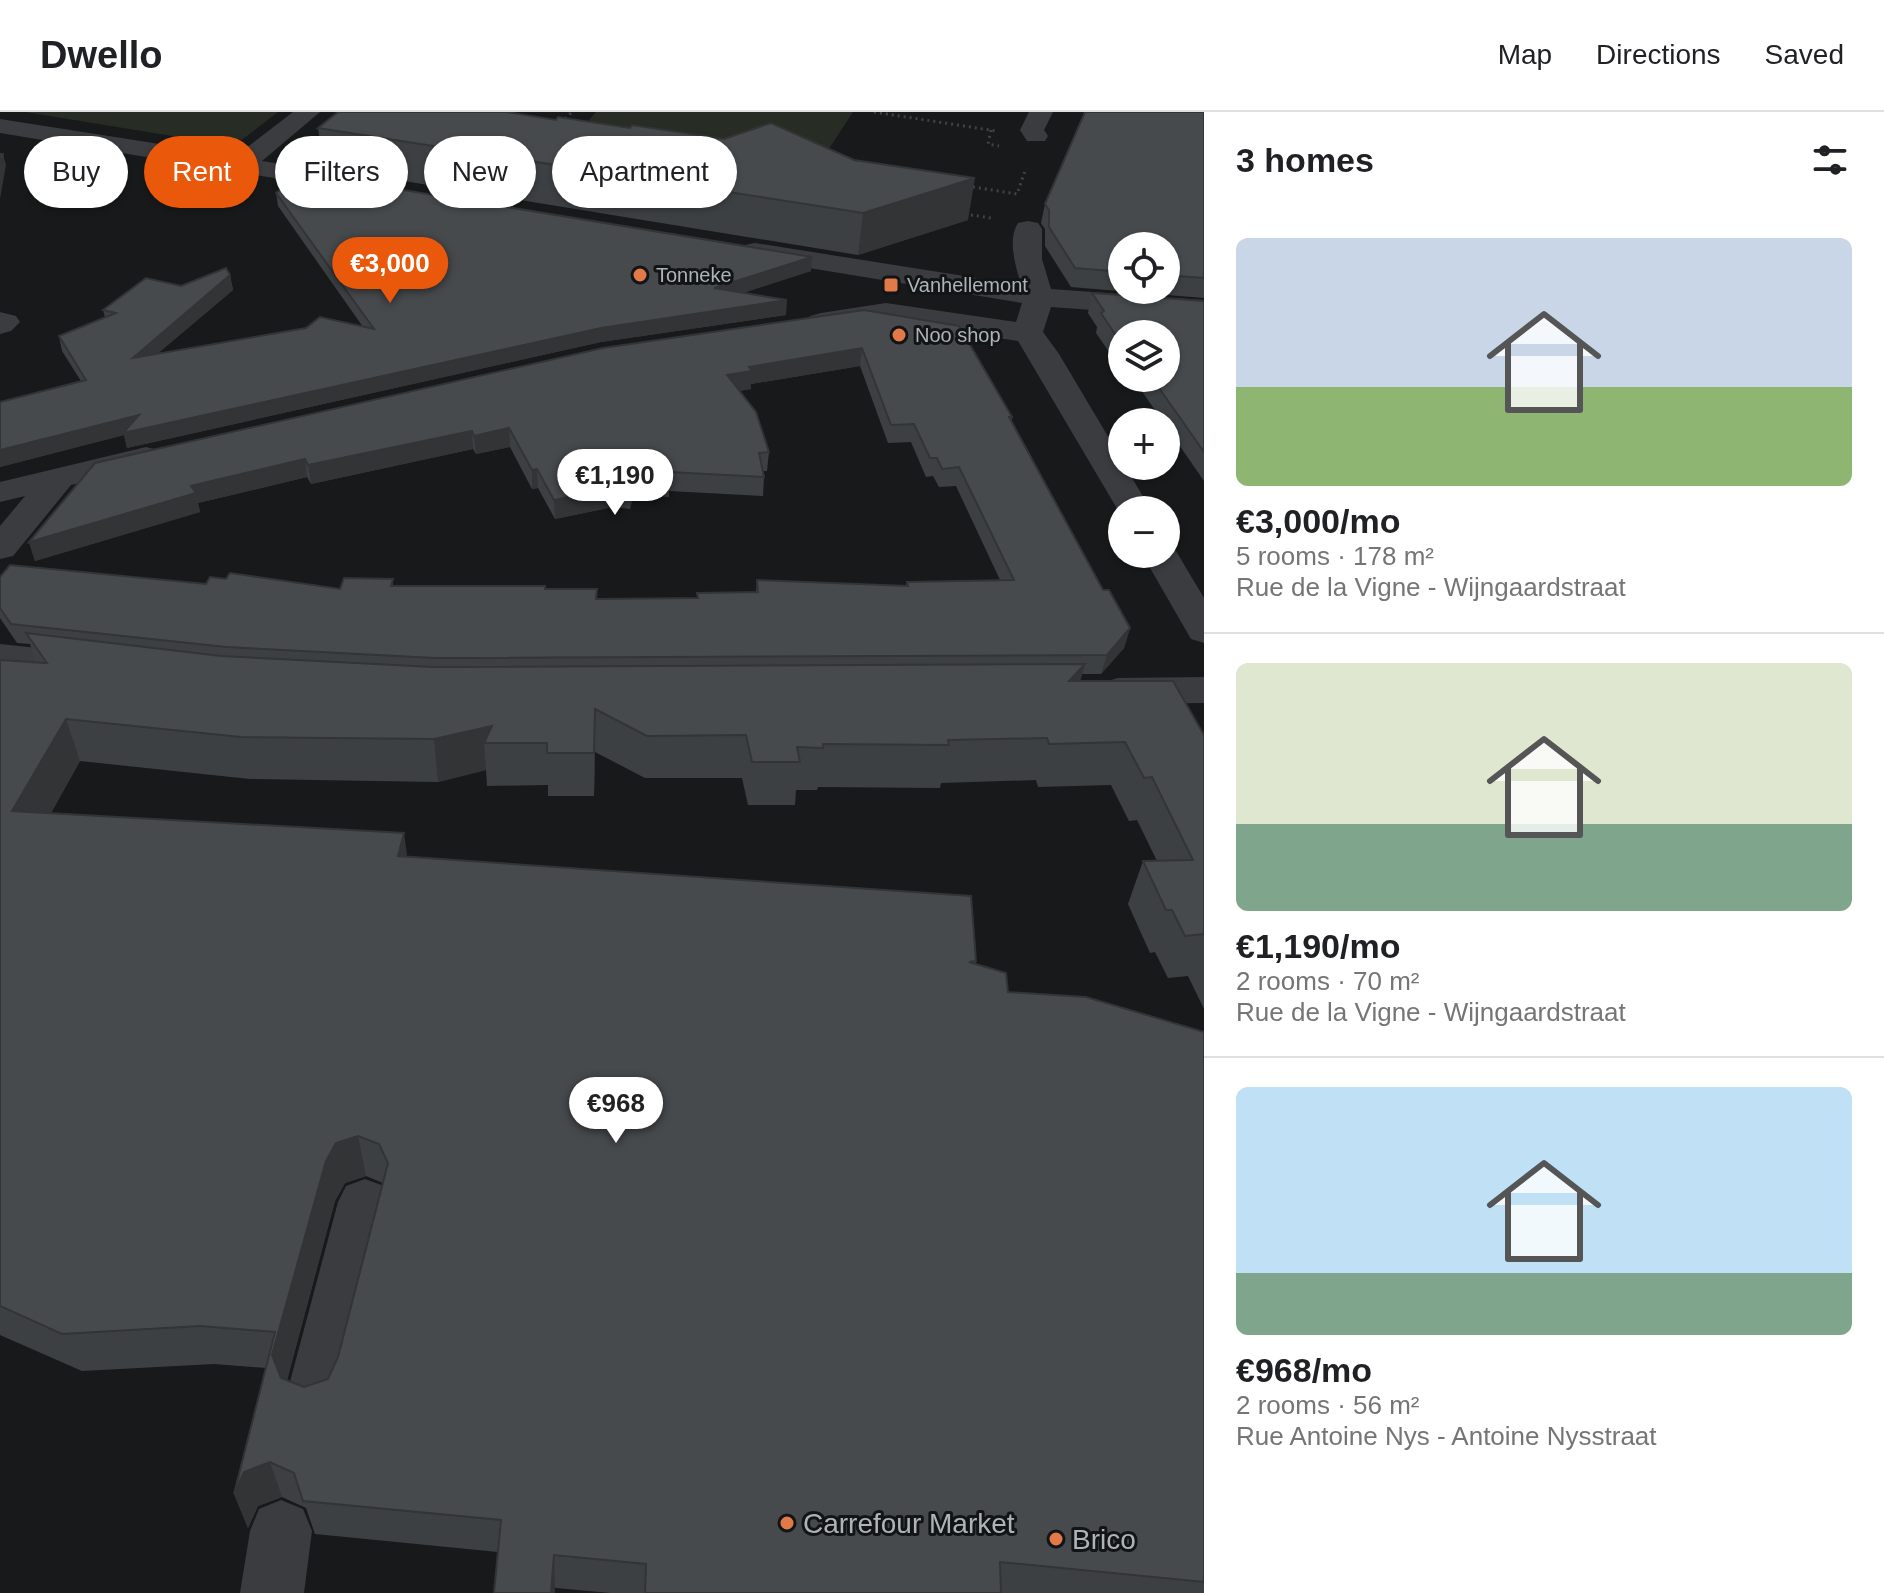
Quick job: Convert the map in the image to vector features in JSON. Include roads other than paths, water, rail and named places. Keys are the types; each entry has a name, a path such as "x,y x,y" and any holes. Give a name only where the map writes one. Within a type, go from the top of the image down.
{"street":[{"path":"259,151 308,112"},
{"path":"0,126 144,149"},
{"path":"1028,229 1028,259 1039,297 1028,333"},
{"path":"730,246 1039,297 1204,309"},
{"path":"787,327 886,312 1028,333 1044,354 1126,496"},
{"path":"0,492 173,450"},
{"path":"0,548 58,479"},
{"path":"1168,568 1204,631"},
{"path":"0,656 138,671"},
{"path":"1076,691 1204,690"},
{"path":"316,1393 365,1202"},
{"path":"272,1593 281,1531"}],"place":[{"name":"Tonneke","path":"640,275"},
{"name":"Vanhellemont","path":"891,285"},
{"name":"Noo shop","path":"899,335"},
{"name":"Carrefour Market","path":"787,1523"},
{"name":"Brico","path":"1056,1539"}]}
